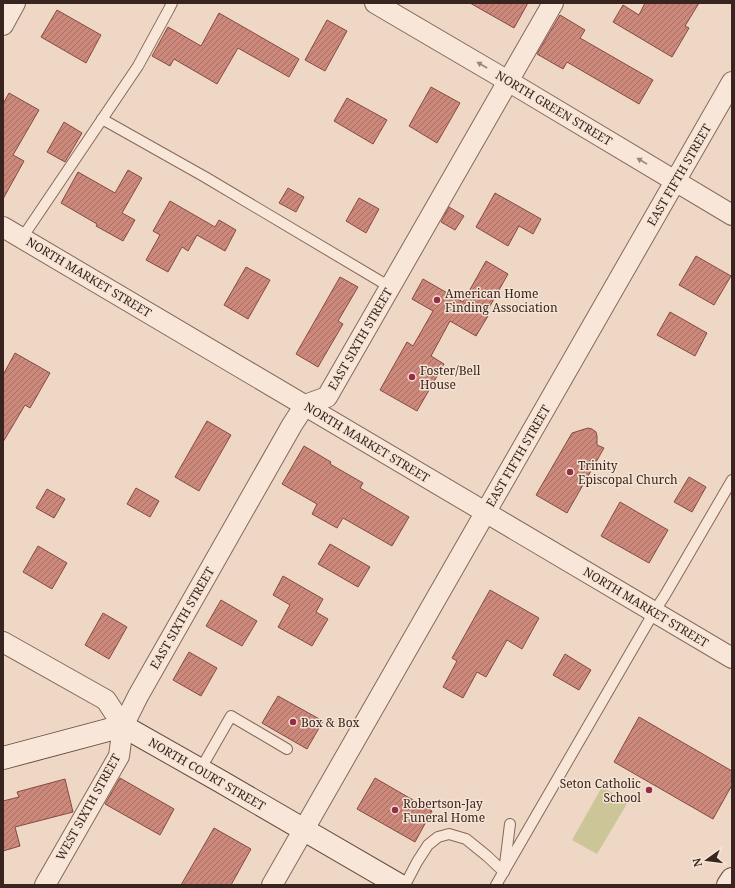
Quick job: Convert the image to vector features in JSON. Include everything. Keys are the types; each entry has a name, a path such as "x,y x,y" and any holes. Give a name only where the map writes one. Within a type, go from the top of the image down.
{"main road":[{"path":"3,758 123,726"},
{"name":"NORTH COURT STREET","path":"123,726 399,885"},
{"path":"728,885 732,879"}],"street":[{"path":"3,25 15,3"},
{"name":"NORTH GREEN STREET","path":"375,3 732,215"},
{"name":"EAST SIXTH STREET","path":"123,726 138,696 292,425 305,405 327,397 553,3"},
{"name":"EAST FIFTH STREET","path":"272,885 732,82"},
{"name":"NORTH MARKET STREET","path":"3,227 732,658"},
{"path":"3,642 106,700 123,726"},
{"name":"WEST SIXTH STREET","path":"45,885 119,756 123,726"}],"lane":[{"path":"22,238 138,66 172,3"},
{"path":"102,119 205,177 390,287"},
{"path":"496,885 732,480"},
{"path":"200,770 231,716 287,749"},
{"path":"504,872 510,824"},
{"path":"405,885 428,845 438,837 449,834 466,839 504,872"}],"shaded area":[{"path":"602,787 628,802 597,854 572,840"}],"building":[{"path":"470,3 528,3 514,28"},
{"path":"645,3 699,3 685,26 689,28 672,57 613,22 623,5 639,15"},
{"path":"57,10 101,35 86,63 41,37"},
{"path":"219,13 299,59 289,77 238,48 217,84 174,59 170,66 152,56 168,27 201,46"},
{"path":"560,15 585,30 580,38 653,80 639,104 567,62 563,69 537,54"},
{"path":"327,20 347,31 325,71 305,60"},
{"path":"431,87 460,103 437,143 409,126"},
{"path":"9,93 39,110 13,155 24,161 3,199 3,104"},
{"path":"347,98 387,120 373,144 334,121"},
{"path":"64,122 82,133 65,162 47,152"},
{"path":"128,170 142,178 122,213 135,220 123,241 96,226 97,224 61,203 78,172 115,193"},
{"path":"288,188 304,197 296,212 279,203"},
{"path":"495,193 541,219 533,234 519,226 508,246 476,227"},
{"path":"359,198 379,209 366,233 346,221"},
{"path":"170,201 215,227 219,220 236,230 225,251 197,235 188,251 182,247 168,272 146,260 160,235 153,231"},
{"path":"449,207 464,216 455,230 441,222"},
{"path":"696,256 731,276 714,305 679,285"},
{"path":"486,261 508,274 485,315 488,316 476,336 450,321 431,356 444,364 417,411 380,390 407,342 413,346 433,311 412,299 423,279 463,302"},
{"path":"246,267 270,280 248,319 224,305"},
{"path":"340,277 358,287 338,321 343,324 318,367 296,354"},
{"path":"670,312 707,333 695,356 657,335"},
{"path":"15,353 50,373 30,408 25,405 3,442 3,375"},
{"path":"207,421 231,435 199,491 175,477"},
{"name":"Trinity Episcopal Church","path":"588,428 596,432 597,445 604,448 567,513 536,495 572,433"},
{"path":"304,446 331,462 330,464 363,483 360,488 409,517 392,546 343,518 337,528 312,514 317,504 282,484"},
{"path":"689,477 706,487 692,512 674,502"},
{"path":"136,488 159,501 150,517 127,504"},
{"path":"47,489 65,499 54,518 36,508"},
{"path":"620,502 668,530 649,563 601,536"},
{"path":"330,544 370,567 358,587 318,564"},
{"path":"38,546 67,563 52,589 23,572"},
{"path":"283,576 323,599 316,612 328,619 312,646 278,627 290,605 273,595"},
{"path":"490,590 539,618 522,649 507,640 486,677 477,672 463,698 443,687 457,661 452,658"},
{"path":"221,600 257,621 242,646 206,626"},
{"path":"103,613 127,627 109,659 85,645"},
{"path":"189,652 217,668 201,696 173,680"},
{"path":"565,654 591,670 579,690 553,675"},
{"name":"Box & Box","path":"278,696 323,721 307,749 262,723"},
{"path":"639,717 732,771 732,785 713,819 614,762"},
{"path":"120,778 174,809 160,835 105,804"},
{"name":"Robertson-Jay Funeral Home","path":"375,778 432,811 415,842 357,809"},
{"path":"65,779 73,812 15,827 20,846 3,851 3,801 19,797 17,792"},
{"path":"214,828 251,849 231,885 181,885"}],"place":[{"name":"American Home Finding Association","path":"437,300"},
{"name":"Foster/Bell House","path":"412,377"},
{"name":"Trinity Episcopal Church","path":"570,472"},
{"name":"Box & Box","path":"293,722"},
{"name":"Seton Catholic School","path":"649,790"},
{"name":"Robertson-Jay Funeral Home","path":"395,810"}]}
